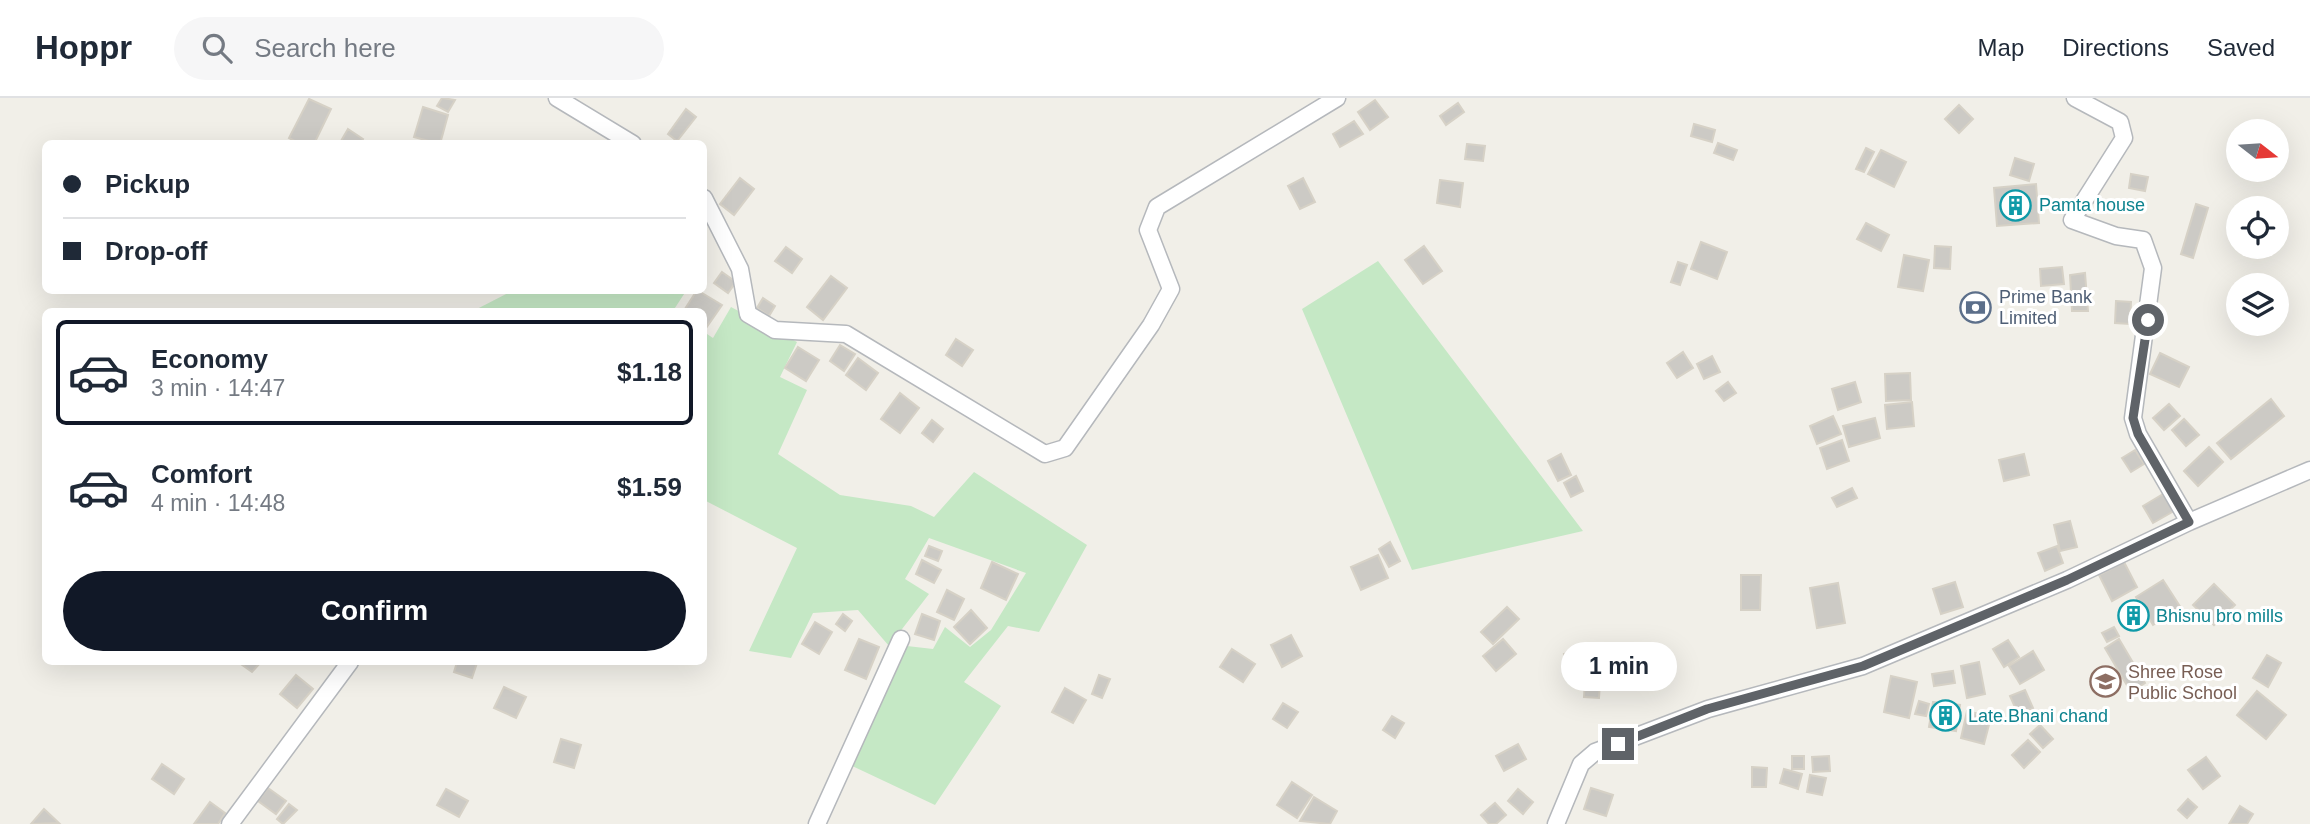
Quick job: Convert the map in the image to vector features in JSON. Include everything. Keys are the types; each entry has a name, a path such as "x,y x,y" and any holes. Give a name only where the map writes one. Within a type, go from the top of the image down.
{"street":[{"path":"557,98 626,140"},
{"path":"707,204 740,269 748,314 775,330 846,334 1045,454 1065,448 1151,325 1171,289 1148,230 1157,206 1337,98"},
{"path":"2075,98 2120,122 2124,138 2071,220 2116,236 2143,240 2153,268 2133,418 2138,434 2189,522"},
{"path":"1556,824 1581,764 1595,752 1707,709 1863,666 2067,580 2189,522 2310,470"},
{"path":"817,824 901,639"},
{"path":"230,824 348,665"}],"green space":[{"path":"1378,261 1583,531 1412,570 1302,309"},
{"path":"506,294 684,294 675,308 479,308"},
{"path":"731,307 797,342 780,377 807,390 778,454 840,495 911,506 934,517 974,472 1087,545 1039,632 1008,626 964,682 1001,706 935,805 848,764 907,646 933,649 945,627 970,647 991,630 1026,573 929,538 905,579 929,594 889,646 858,610 813,613 791,658 749,651 797,548 707,502 707,334 713,338"}],"building":[{"path":"442,98 455,100 448,112 437,106"},
{"path":"309,99 331,109 316,140 289,138"},
{"path":"1375,100 1388,117 1370,130 1358,112"},
{"path":"1458,103 1464,112 1446,125 1440,116"},
{"path":"1959,105 1973,119 1959,133 1945,119"},
{"path":"423,107 448,115 441,140 414,137"},
{"path":"686,109 696,117 678,140 668,134"},
{"path":"1354,121 1363,134 1340,147 1333,134"},
{"path":"1694,124 1715,130 1712,142 1691,136"},
{"path":"348,129 363,139 362,140 342,140"},
{"path":"1718,143 1737,150 1733,160 1714,153"},
{"path":"1467,144 1485,146 1483,161 1465,159"},
{"path":"1866,148 1874,152 1864,172 1856,169"},
{"path":"1881,150 1906,162 1894,187 1868,174"},
{"path":"2015,158 2034,164 2029,181 2010,175"},
{"path":"2131,174 2148,177 2145,191 2129,188"},
{"path":"740,178 754,189 734,215 720,204"},
{"path":"1303,178 1315,202 1300,209 1288,186"},
{"path":"1440,180 1463,183 1460,207 1437,203"},
{"name":"Pamta house","path":"2036,184 2039,223 1997,226 1994,188"},
{"path":"2196,204 2208,208 2193,258 2181,254"},
{"path":"1866,223 1889,235 1881,251 1857,239"},
{"path":"1701,242 1727,252 1717,279 1691,269"},
{"path":"1424,246 1442,271 1423,284 1405,260"},
{"path":"1935,246 1951,247 1950,269 1934,268"},
{"path":"786,247 802,259 792,273 775,261"},
{"path":"1904,255 1929,260 1923,291 1898,287"},
{"path":"1678,262 1687,265 1680,285 1671,282"},
{"path":"2062,267 2064,284 2041,286 2040,269"},
{"path":"722,272 736,282 728,293 714,283"},
{"path":"2085,273 2088,311 2072,311 2070,275"},
{"path":"831,276 847,288 823,320 807,307"},
{"path":"694,294 704,294 722,305 707,327 707,308 686,308"},
{"path":"763,298 775,306 769,316 757,308"},
{"path":"2116,301 2131,302 2130,324 2115,323"},
{"path":"956,339 973,350 962,366 946,355"},
{"path":"840,345 855,354 844,371 830,361"},
{"path":"798,347 819,360 806,381 785,368"},
{"path":"1683,352 1693,368 1677,378 1667,363"},
{"path":"2160,353 2189,367 2179,387 2150,374"},
{"path":"1712,356 1720,372 1704,379 1697,364"},
{"path":"858,358 878,373 866,390 846,375"},
{"path":"1910,373 1911,400 1886,401 1885,374"},
{"path":"1728,382 1736,393 1724,401 1716,391"},
{"path":"1855,382 1861,402 1838,410 1832,389"},
{"path":"900,393 919,408 900,433 881,419"},
{"path":"2271,399 2284,416 2231,459 2217,443"},
{"path":"1912,402 1914,426 1887,429 1885,405"},
{"path":"2169,404 2180,416 2164,430 2153,418"},
{"path":"1833,416 1841,434 1817,444 1810,426"},
{"path":"1875,418 1880,438 1849,447 1843,426"},
{"path":"2184,419 2199,435 2186,446 2172,430"},
{"path":"932,420 943,429 933,442 922,433"},
{"path":"1842,440 1849,461 1827,469 1820,448"},
{"path":"2209,447 2223,462 2198,486 2184,471"},
{"path":"2135,450 2144,464 2131,472 2122,458"},
{"path":"1561,454 1571,475 1558,481 1548,461"},
{"path":"2024,454 2029,475 2004,481 1999,460"},
{"path":"1576,476 1583,491 1571,497 1564,483"},
{"path":"1852,488 1857,498 1837,507 1832,498"},
{"path":"2163,494 2174,511 2153,523 2143,506"},
{"path":"2070,521 2077,547 2060,551 2054,525"},
{"path":"1390,542 1400,561 1389,567 1379,549"},
{"path":"929,546 942,551 938,561 925,556"},
{"path":"2057,546 2063,563 2045,571 2038,553"},
{"path":"1378,555 1388,578 1361,590 1351,567"},
{"path":"922,560 941,570 934,583 916,574"},
{"path":"992,562 1018,574 1006,600 981,588"},
{"path":"2124,562 2137,587 2112,601 2099,575"},
{"path":"1741,575 1761,575 1760,610 1741,610"},
{"path":"2163,580 2181,608 2153,625 2136,597"},
{"path":"1955,582 1963,607 1941,614 1933,589"},
{"path":"1838,583 1845,623 1817,628 1810,588"},
{"path":"2214,584 2235,605 2214,625 2193,605"},
{"path":"947,590 964,599 954,620 937,612"},
{"path":"1507,607 1519,619 1493,644 1481,632"},
{"name":"Bhisnu bro mills","path":"2138,607 2143,616 2129,626 2123,617"},
{"path":"971,610 987,628 970,644 954,627"},
{"path":"843,614 852,621 845,631 836,624"},
{"path":"922,614 940,621 934,640 915,634"},
{"path":"815,622 832,632 819,654 802,644"},
{"path":"2114,627 2119,636 2107,642 2102,633"},
{"path":"1291,635 1302,656 1282,667 1271,645"},
{"path":"859,639 879,647 866,679 845,670"},
{"path":"1503,639 1516,654 1496,671 1483,656"},
{"path":"2119,639 2145,683 2131,692 2105,648"},
{"path":"2008,640 2019,657 2004,667 1993,649"},
{"path":"1232,649 1255,664 1243,682 1220,667"},
{"path":"1583,649 1586,663 1568,668 1564,654"},
{"path":"2033,651 2044,670 2020,684 2009,666"},
{"path":"1596,655 1600,674 1591,675 1587,657"},
{"path":"2267,655 2281,663 2268,687 2253,678"},
{"path":"1979,662 1985,694 1967,698 1961,666"},
{"path":"242,665 258,665 252,672"},
{"path":"456,665 476,665 472,678 454,672"},
{"path":"1953,671 1955,683 1934,686 1932,674"},
{"path":"296,675 313,689 297,708 280,694"},
{"path":"1099,675 1110,679 1102,698 1092,694"},
{"path":"1891,676 1917,682 1909,718 1884,712"},
{"path":"1585,681 1600,682 1599,698 1584,697"},
{"path":"504,687 526,697 516,718 494,708"},
{"path":"1065,688 1086,700 1073,723 1052,712"},
{"path":"2025,690 2033,708 2018,714 2010,696"},
{"path":"2257,691 2286,715 2266,739 2237,715"},
{"path":"1919,701 1929,704 1926,716 1915,714"},
{"name":"Late.Bhani chand","path":"1933,702 1960,705 1956,731 1929,727"},
{"path":"1283,703 1298,712 1287,728 1273,719"},
{"path":"1967,711 1991,717 1984,744 1961,738"},
{"path":"1392,716 1404,723 1395,738 1383,730"},
{"path":"2040,725 2053,739 2043,748 2030,734"},
{"path":"561,739 581,745 574,768 554,762"},
{"path":"2028,740 2040,752 2024,768 2012,755"},
{"path":"1518,744 1526,759 1504,771 1496,756"},
{"path":"1792,756 1804,756 1804,769 1792,769"},
{"path":"1829,756 1830,771 1813,772 1812,757"},
{"path":"2206,757 2220,776 2203,789 2188,770"},
{"path":"162,764 184,779 174,794 152,779"},
{"path":"1752,767 1767,768 1766,787 1752,787"},
{"path":"1784,769 1802,774 1798,789 1780,783"},
{"path":"1810,775 1826,778 1822,795 1807,792"},
{"path":"1292,782 1312,795 1297,818 1277,805"},
{"path":"268,788 286,801 276,814 258,801"},
{"path":"1591,788 1613,795 1606,816 1584,809"},
{"path":"446,789 468,801 459,817 437,805"},
{"path":"1518,789 1533,802 1523,814 1508,801"},
{"path":"1314,797 1337,811 1330,824 1300,821"},
{"path":"2188,799 2197,807 2187,818 2178,810"},
{"path":"210,802 225,813 218,824 194,824"},
{"path":"1495,803 1506,815 1496,824 1489,824 1481,815"},
{"path":"289,804 297,810 283,824 277,819"},
{"path":"2240,806 2253,814 2247,824 2229,824"},
{"path":"44,809 59,823 31,824"}],"place":[{"name":"Pamta house","path":"2016,205"},
{"name":"Prime Bank Limited","path":"1976,307"},
{"name":"Bhisnu bro mills","path":"2133,616"},
{"name":"Shree Rose Public School","path":"2105,682"},
{"name":"Late.Bhani chand","path":"1945,716"}],"route":[{"path":"1618,744 1707,709 1863,666 2067,580 2173,532 2189,522 2138,434 2133,418 2148,320"}]}
